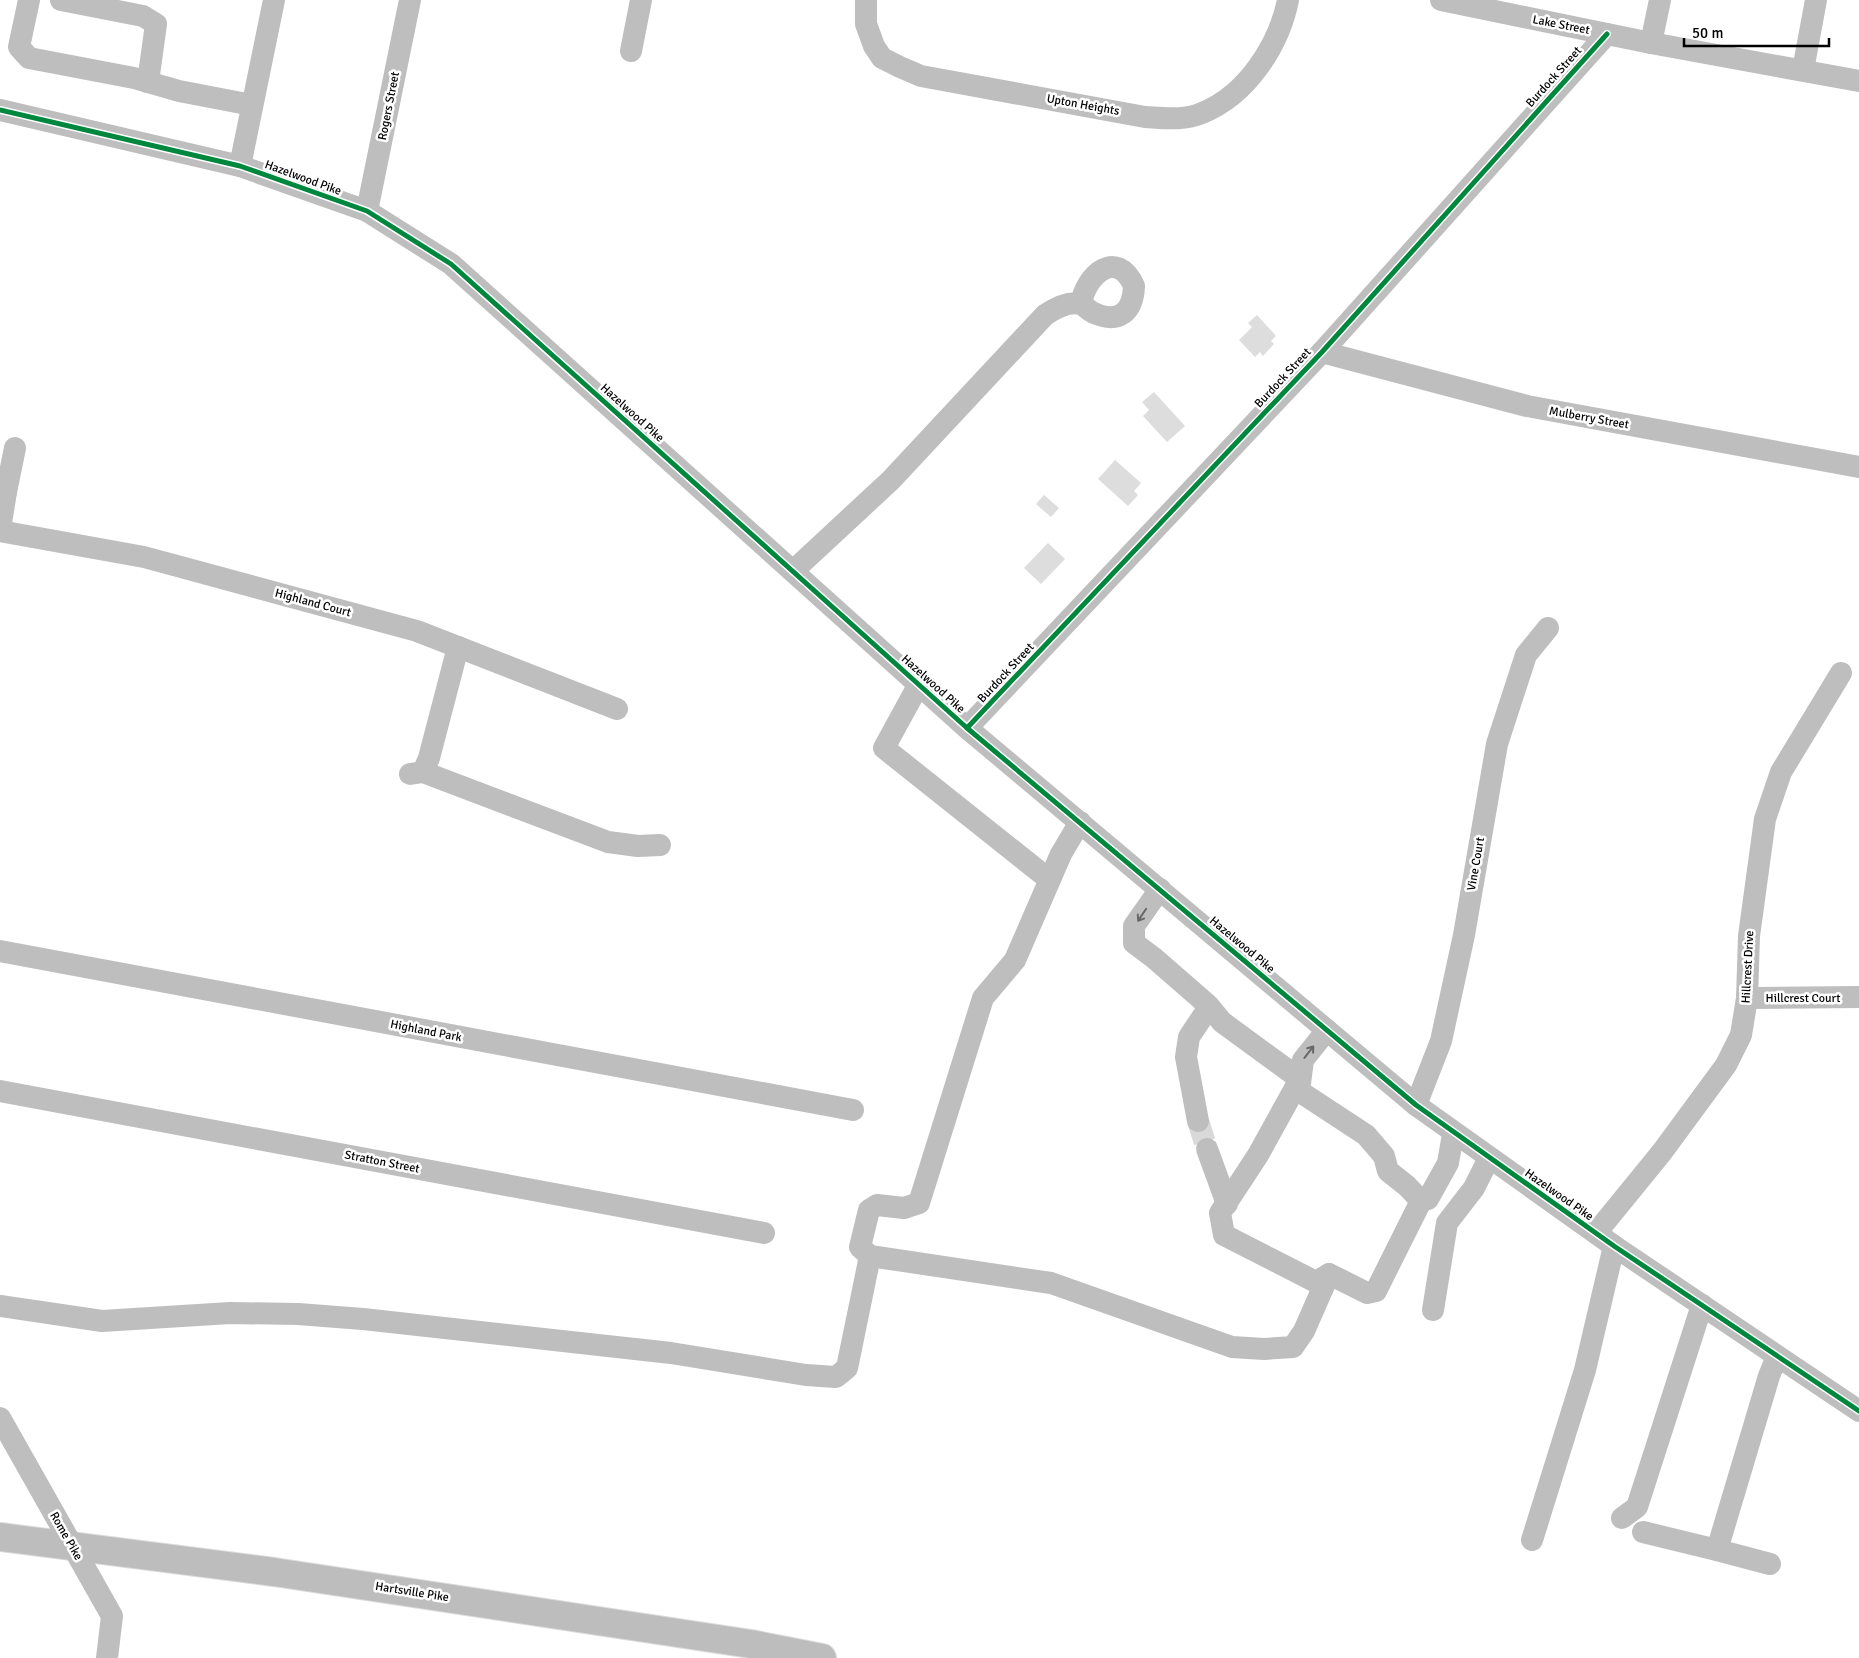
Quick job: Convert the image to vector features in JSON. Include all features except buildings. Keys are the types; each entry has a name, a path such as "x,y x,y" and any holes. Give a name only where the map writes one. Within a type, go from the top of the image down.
{"main road":[{"name":"Hartsville Pike","path":"0,1537 274,1572 751,1644 822,1658"}],"street":[{"path":"29,0 20,47 29,58 252,105"},
{"path":"61,0 143,16 156,24 148,82"},
{"path":"240,166 274,0"},
{"name":"Rogers Street","path":"367,211 410,0"},
{"path":"631,51 641,0"},
{"name":"Upton Heights","path":"866,0 866,24 874,46 882,58 921,76 1145,116 1174,119 1201,114 1220,104 1241,87 1275,42 1284,22 1288,0"},
{"name":"Lake Street","path":"1440,0 1518,8 1607,34 1859,81"},
{"path":"1651,43 1660,0"},
{"path":"1803,70 1816,0"},
{"name":"Burdock Street","path":"967,728 1322,352 1607,34"},
{"name":"Hazelwood Pike","path":"0,110 240,166 367,211 451,264 967,728 1416,1106 1614,1246 1859,1411"},
{"path":"793,571 897,473 1045,315 1056,308 1081,304"},
{"name":"Mulberry Street","path":"1322,352 1527,406 1859,467"},
{"path":"0,530 3,491 15,448"},
{"name":"Highland Court","path":"0,530 144,557 417,631 617,708"},
{"name":"Vine Court","path":"1416,1106 1441,1041 1464,935 1497,744 1526,655 1548,628"},
{"path":"458,647 429,758 416,773 608,842 638,846 660,845"},
{"name":"Hillcrest Drive","path":"1596,1233 1662,1152 1726,1065 1741,1035 1747,998 1749,936 1764,819 1782,772 1841,673"},
{"path":"918,684 884,748 1046,878 1051,877"},
{"path":"1080,822 1051,877 1015,960 983,998 919,1203 904,1208 877,1205 869,1210 860,1247 870,1256 1051,1283 1232,1347 1264,1349 1293,1347 1304,1331 1329,1274"},
{"path":"1160,889 1134,926 1134,944 1154,958 1209,1007 1222,1022 1300,1079"},
{"name":"Highland Park","path":"0,951 853,1110"},
{"name":"Hillcrest Court","path":"1747,998 1859,998"},
{"path":"1198,1121 1186,1057 1189,1037 1209,1007"},
{"path":"1327,1030 1303,1060 1299,1092 1366,1135 1384,1156 1388,1171 1407,1186 1421,1201"},
{"path":"1300,1079 1258,1155 1220,1213 1224,1234 1316,1282 1329,1274"},
{"name":"Stratton Street","path":"0,1091 764,1233"},
{"path":"1329,1274 1367,1293 1376,1291 1421,1201 1428,1199 1448,1163 1454,1134"},
{"path":"1207,1149 1226,1204"},
{"path":"1433,1310 1447,1223 1474,1188 1489,1158"},
{"path":"1532,1540 1585,1370 1614,1246"},
{"path":"0,1306 102,1321 230,1313 298,1314 363,1319 671,1354 806,1375 836,1377 848,1368 870,1256"},
{"path":"1622,1518 1637,1507 1702,1305"},
{"path":"1716,1550 1777,1356"},
{"name":"Rome Pike","path":"0,1418 71,1547 112,1616 107,1658"},
{"path":"1643,1532 1770,1564"}],"tunnel":[{"path":"1198,1121 1207,1149"}],"cycle path":[{"path":"967,728 1322,352 1607,34"},
{"path":"0,110 240,166 367,211 451,264 967,728 1416,1105 1614,1246 1859,1411"}]}
